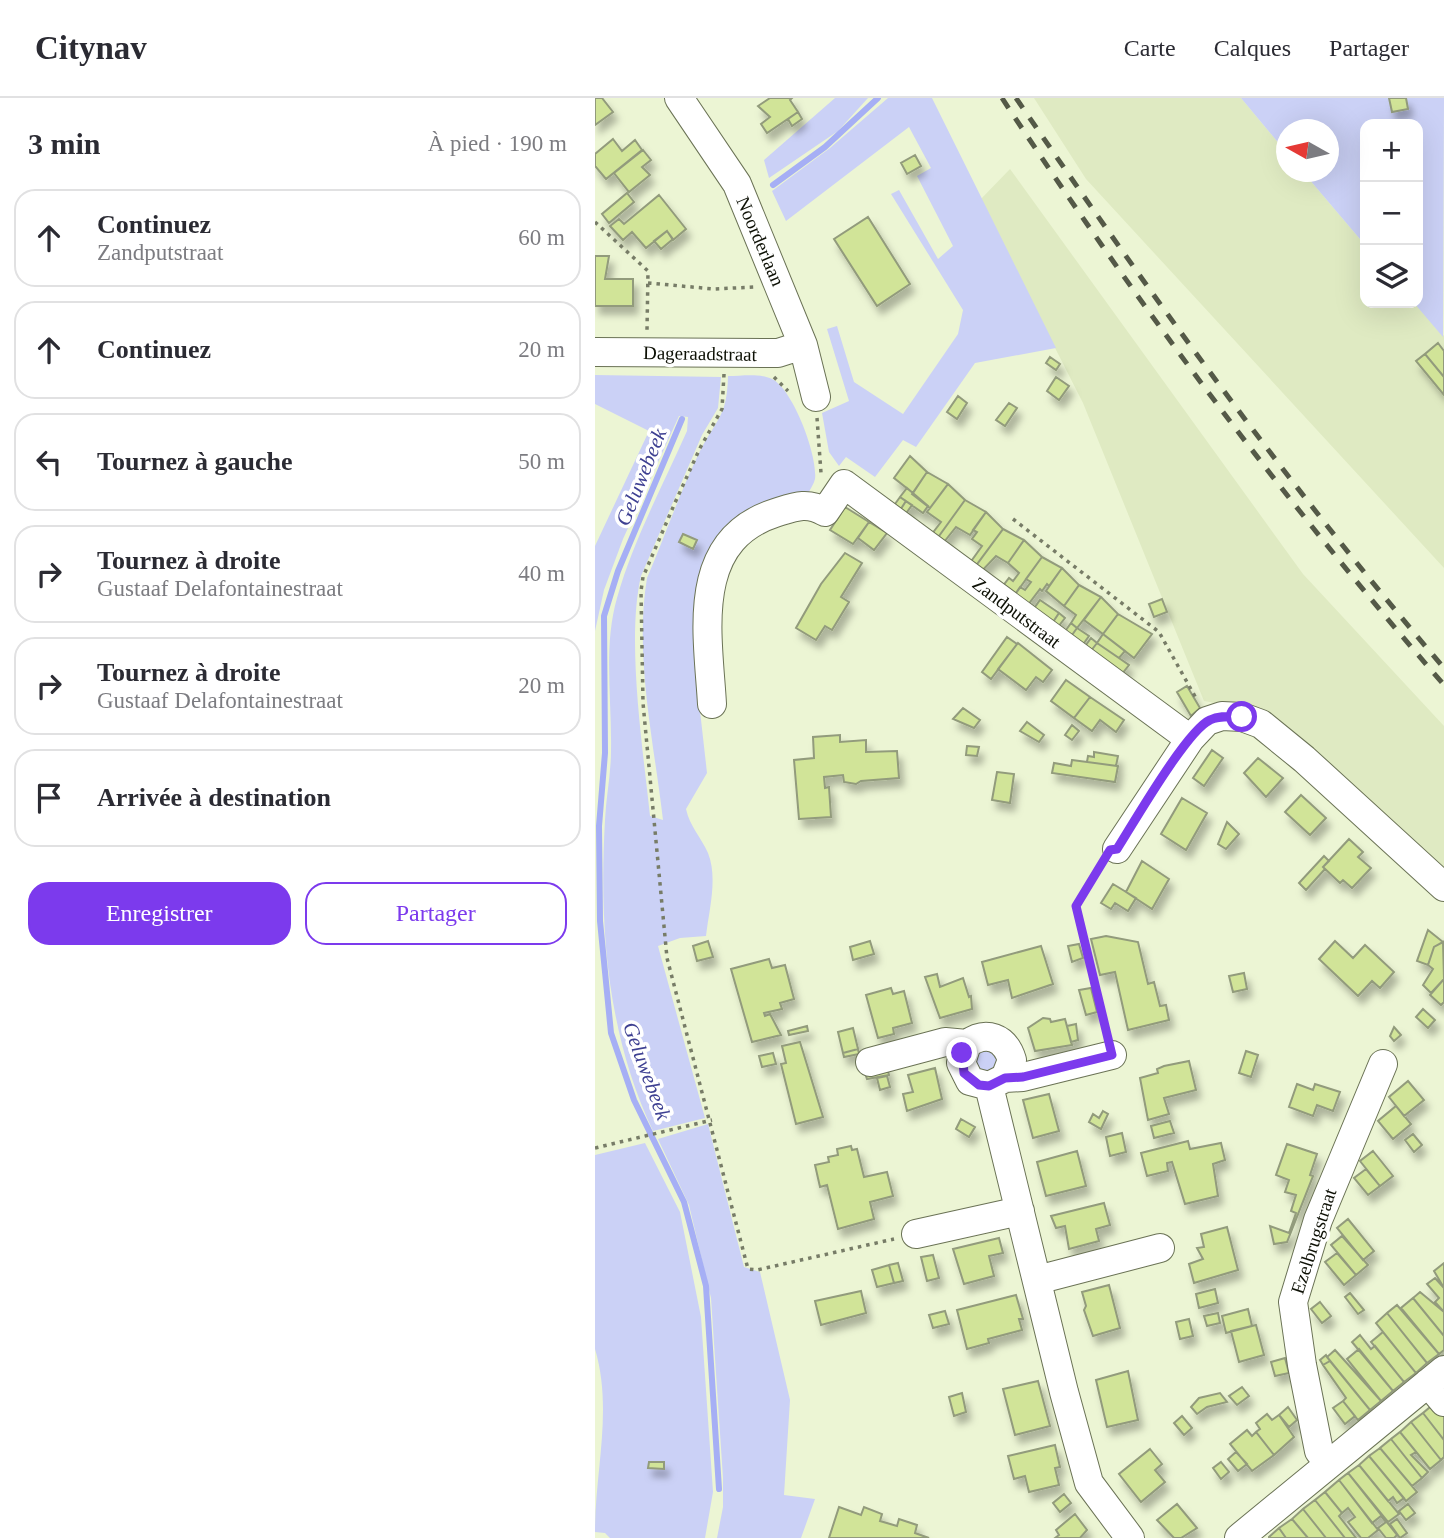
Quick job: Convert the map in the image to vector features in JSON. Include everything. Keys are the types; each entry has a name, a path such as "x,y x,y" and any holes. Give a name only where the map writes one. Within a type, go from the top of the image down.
{"street":[{"name":"Noorderlaan","path":"679,98 737,184 803,345 816,397"},
{"name":"Dageraadstraat","path":"595,352 778,353 803,345"},
{"name":"Zandputstraat","path":"712,704 708,595 715,568 730,542 762,517 796,506 813,505 825,512 845,484 1198,730"},
{"path":"1117,849 1198,730 1222,716 1242,717 1261,723 1444,887"},
{"path":"870,1062 945,1042 967,1044 984,1036 1003,1042 1012,1060 997,1082 1020,1211 1037,1280 1089,1483 1130,1538"},
{"path":"967,1044 962,1053 964,1073 979,1085 1112,1055"},
{"name":"Ezelbrugstraat","path":"1329,1464 1319,1451 1293,1302 1318,1220 1383,1064"},
{"path":"916,1234 1020,1211"},
{"path":"1037,1280 1160,1248"},
{"path":"1239,1538 1329,1464 1439,1385"}],"path":[{"path":"595,222 648,271 647,352"},
{"path":"648,283 714,289 756,287 778,279"},
{"path":"734,371 724,370 722,409 700,448 674,505 643,577 641,591 643,703 667,958 712,1120 748,1269 757,1270 916,1234"},
{"path":"763,374 772,376 786,388 796,404 816,397 820,456"},
{"path":"1013,519 1159,632 1198,730"},
{"path":"1112,1055 1076,906 1110,850 1117,849"},
{"path":"595,1148 712,1120"}],"shaded area":[{"path":"835,98 868,98 838,131 769,178 764,160"},
{"path":"888,98 932,98 1056,348 975,363 916,447 903,440 875,477 846,457 839,466 829,452 822,413 849,401 827,329 837,326 854,382 903,414 958,334 963,310 891,194 899,190 938,259 953,246 917,176 931,168 909,127 786,221 772,191 830,148"},
{"path":"1034,98 1241,98 1276,140 1276,182 1311,182 1360,239 1360,308 1419,308 1444,336 1444,568 1086,179"},
{"path":"1241,98 1444,98 1443,337 1418,308 1423,308 1423,119 1360,119 1360,239 1311,182 1339,182 1339,119 1276,119 1276,140"},
{"path":"1010,169 1303,574 1444,726 1444,879 1236,707 1204,701 1083,403 980,200"},
{"path":"595,375 721,377 718,408 702,435 641,576 637,602 635,662 650,816 663,820 644,668 647,578 700,451 723,409 728,376 762,376 780,385 803,424 815,469 815,479 808,494 738,523 699,702 707,773 686,809 711,863 712,894 706,936 680,938 658,946 705,1118 653,1131 625,1056 609,979 605,939 603,860 611,751 609,654 613,617 624,577 640,534 687,431 688,417 679,416 623,539 604,590 595,631 595,546 649,431 595,404"},
{"path":"981,1048 997,1053 999,1064 991,1073 979,1072 973,1057"},
{"path":"708,1124 744,1267 760,1272 790,1400 784,1495 815,1499 801,1538 717,1538 723,1507 723,1478 711,1298 689,1205 658,1139"},
{"path":"645,1143 680,1212 701,1317 713,1492 705,1538 610,1538 605,1533 595,1532 603,1395 595,1349 595,1155"}],"building":[{"path":"595,98 602,98 613,112 595,125"},
{"path":"770,98 792,98 790,100 798,112 767,133 761,124 770,117 758,106"},
{"path":"1389,98 1406,98 1408,109 1392,112"},
{"path":"798,112 802,119 792,126 788,119"},
{"path":"613,139 622,151 635,140 642,150 606,179 595,166 595,154"},
{"path":"643,150 651,160 642,167 650,175 629,192 614,173"},
{"path":"915,155 921,166 907,174 901,163"},
{"path":"627,193 634,202 609,223 602,214"},
{"path":"659,195 686,229 673,240 667,231 646,248 632,232 623,240 610,226 619,219 624,224"},
{"path":"868,217 910,284 877,306 834,239"},
{"path":"667,231 673,239 661,249 654,241"},
{"path":"595,256 609,256 605,279 633,279 633,306 595,306"},
{"path":"1438,343 1444,351 1444,377 1425,354"},
{"path":"1425,354 1444,377 1444,395 1416,361"},
{"path":"1050,357 1060,364 1056,370 1046,363"},
{"path":"1056,377 1069,386 1059,400 1047,391"},
{"path":"958,396 967,403 957,419 947,412"},
{"path":"1009,403 1017,408 1005,426 996,420"},
{"path":"910,456 927,472 913,493 894,478"},
{"path":"927,472 948,484 930,508 912,494"},
{"path":"948,484 965,500 934,543 928,539 941,522 927,512"},
{"path":"907,488 928,506 923,513 900,497"},
{"path":"900,497 906,501 897,515 890,511"},
{"path":"965,500 986,512 970,535 956,527 940,547 934,543"},
{"path":"906,501 912,505 902,519 897,515"},
{"path":"845,507 869,522 853,544 830,530"},
{"path":"986,512 1003,529 972,571 967,567 982,546 972,539 977,532 973,530"},
{"path":"869,522 887,533 874,550 858,538"},
{"path":"1003,529 1024,540 1008,563 996,556 978,575 972,571"},
{"path":"683,534 697,540 693,549 679,542"},
{"path":"1024,540 1042,557 1011,600 999,591 1009,578 1013,581 1019,573 1008,563"},
{"path":"845,553 862,563 841,597 849,602 832,630 825,626 816,640 796,628 821,584"},
{"path":"1042,557 1062,568 1049,586 1047,584 1042,591 1040,589 1024,610 1011,600 1020,587 1025,590 1031,582 1026,579"},
{"path":"1062,568 1079,585 1064,606 1046,591"},
{"path":"1079,585 1101,597 1077,628 1071,623 1076,615 1064,606"},
{"path":"1101,597 1118,614 1103,634 1084,620"},
{"path":"1162,599 1167,612 1154,617 1149,604"},
{"path":"1040,600 1059,613 1049,628 1030,614"},
{"path":"1059,613 1065,618 1054,632 1049,628"},
{"path":"1118,614 1152,634 1134,658 1103,634"},
{"path":"1071,623 1077,628 1067,642 1061,637"},
{"path":"1077,628 1089,636 1079,650 1067,642"},
{"path":"1103,634 1125,651 1119,658 1097,643"},
{"path":"1007,637 1017,644 991,679 982,672"},
{"path":"1091,638 1097,643 1087,656 1081,652"},
{"path":"1018,643 1052,670 1043,682 1036,677 1026,690 998,669"},
{"path":"1097,643 1129,665 1118,679 1087,656"},
{"path":"1066,680 1090,697 1074,718 1051,701"},
{"path":"1187,686 1200,708 1191,716 1177,692"},
{"path":"1090,697 1124,720 1116,732 1100,720 1092,731 1074,718"},
{"path":"963,708 980,720 974,728 953,719"},
{"path":"1027,722 1044,735 1039,742 1020,731"},
{"path":"1072,725 1079,731 1072,740 1065,735"},
{"path":"840,735 840,742 866,740 866,752 897,751 899,778 861,781 856,784 844,782 843,775 824,777 825,788 829,787 831,817 799,819 794,760 814,758 813,737"},
{"path":"967,746 979,747 977,756 966,755"},
{"path":"1212,750 1223,758 1204,786 1193,778"},
{"path":"1094,752 1118,756 1116,766 1087,762 1088,756 1094,757"},
{"path":"1258,758 1283,778 1266,797 1244,773"},
{"path":"1072,760 1118,766 1115,782 1052,773 1054,763 1071,766"},
{"path":"997,772 1014,774 1010,803 992,800"},
{"path":"1301,795 1326,818 1310,835 1285,812"},
{"path":"1182,798 1207,813 1186,850 1161,834"},
{"path":"1227,822 1239,834 1226,849 1218,844"},
{"path":"1349,839 1363,852 1358,857 1371,868 1352,888 1343,880 1340,883 1323,867"},
{"path":"1324,856 1329,861 1323,867 1325,869 1306,890 1299,883"},
{"path":"1142,861 1169,879 1152,909 1126,892"},
{"path":"1113,884 1136,898 1128,911 1115,903 1111,909 1101,903"},
{"path":"1428,930 1443,942 1434,947 1428,965 1417,961"},
{"path":"1106,936 1138,942 1148,984 1154,982 1160,1006 1166,1005 1169,1020 1128,1030 1115,972 1100,975 1091,939"},
{"path":"708,941 713,957 697,961 693,946"},
{"path":"870,941 874,954 853,960 850,947"},
{"path":"1335,941 1353,958 1365,945 1394,972 1380,988 1372,981 1358,996 1319,959"},
{"path":"1443,942 1444,979 1431,993 1423,985 1433,969 1428,965 1434,947"},
{"path":"1079,944 1083,958 1072,962 1068,946"},
{"path":"1041,946 1053,984 1012,998 1008,980 988,985 982,962"},
{"path":"769,959 772,968 785,965 794,999 780,1003 782,1009 764,1013 765,1016 770,1014 781,1035 752,1042 731,969"},
{"path":"1244,973 1247,989 1233,992 1229,976"},
{"path":"937,974 940,987 963,978 969,997 971,996 972,1009 940,1018 925,977"},
{"path":"1444,979 1444,1002 1441,1005 1430,995"},
{"path":"891,988 893,994 904,991 912,1023 893,1028 894,1034 878,1038 866,995"},
{"path":"1091,988 1097,1012 1086,1015 1079,990"},
{"path":"1423,1009 1435,1020 1428,1028 1416,1017"},
{"path":"1043,1018 1050,1019 1051,1022 1065,1019 1072,1045 1035,1051 1028,1028"},
{"path":"1076,1024 1078,1040 1071,1042 1067,1026"},
{"path":"807,1026 808,1031 789,1035 788,1031"},
{"path":"1394,1027 1401,1035 1394,1041 1390,1036"},
{"path":"853,1028 858,1049 843,1053 838,1032"},
{"path":"800,1042 823,1117 796,1124 781,1064 786,1063 782,1046"},
{"path":"858,1049 859,1054 844,1057 843,1053"},
{"path":"1246,1051 1258,1055 1251,1077 1239,1073"},
{"path":"773,1053 776,1064 762,1067 759,1056"},
{"path":"1189,1061 1196,1090 1164,1098 1169,1114 1148,1120 1140,1078 1158,1073 1157,1069 1164,1066"},
{"path":"886,1064 889,1075 867,1079 864,1070"},
{"path":"935,1068 942,1099 907,1111 903,1094 913,1092 908,1075"},
{"path":"887,1076 890,1087 880,1090 877,1078"},
{"path":"1408,1081 1424,1100 1404,1116 1389,1097"},
{"path":"1297,1084 1313,1090 1315,1084 1340,1092 1333,1111 1317,1105 1313,1116 1289,1107"},
{"path":"1049,1094 1059,1131 1033,1138 1023,1100"},
{"path":"1396,1106 1411,1124 1393,1139 1378,1121"},
{"path":"1103,1111 1108,1114 1101,1129 1089,1122 1093,1114 1099,1118"},
{"path":"961,1119 975,1127 969,1137 956,1129"},
{"path":"1170,1121 1174,1133 1154,1138 1151,1126"},
{"path":"1122,1133 1126,1152 1110,1156 1106,1137"},
{"path":"1413,1134 1422,1145 1414,1152 1405,1140"},
{"path":"1188,1141 1190,1149 1221,1143 1225,1160 1213,1164 1218,1196 1185,1204 1172,1162 1167,1163 1168,1171 1147,1176 1141,1153"},
{"path":"1287,1144 1317,1154 1310,1175 1313,1176 1287,1242 1274,1244 1270,1226 1289,1233 1296,1213 1291,1211 1296,1195 1285,1192 1289,1180 1276,1175"},
{"path":"851,1146 852,1150 857,1149 864,1177 887,1172 893,1196 870,1202 874,1219 838,1229 827,1185 820,1187 815,1165 829,1162 828,1157 838,1155 837,1149"},
{"path":"1077,1151 1086,1186 1046,1196 1037,1162"},
{"path":"1373,1151 1393,1176 1380,1186 1360,1161"},
{"path":"1366,1169 1380,1186 1368,1195 1354,1178"},
{"path":"1104,1203 1110,1225 1096,1229 1099,1241 1069,1249 1065,1226 1056,1228 1051,1216"},
{"path":"1348,1219 1374,1251 1363,1260 1337,1228"},
{"path":"1227,1227 1238,1270 1194,1283 1189,1264 1203,1259 1197,1248 1204,1247 1201,1234"},
{"path":"1342,1236 1368,1265 1356,1275 1331,1245"},
{"path":"999,1238 1003,1253 989,1256 994,1276 964,1284 953,1249"},
{"path":"1337,1253 1356,1275 1344,1285 1325,1262"},
{"path":"933,1255 939,1278 927,1281 921,1257"},
{"path":"898,1263 903,1281 894,1283 889,1265"},
{"path":"1444,1263 1444,1288 1434,1271"},
{"path":"889,1265 894,1283 877,1287 872,1270"},
{"path":"1435,1278 1444,1288 1444,1312 1435,1302 1439,1298 1427,1284"},
{"path":"1109,1285 1120,1328 1093,1336 1084,1310 1086,1306 1082,1292"},
{"path":"1215,1289 1218,1303 1199,1308 1196,1294"},
{"path":"861,1291 866,1313 821,1325 815,1301"},
{"path":"1420,1292 1444,1312 1444,1336 1413,1298"},
{"path":"1350,1293 1364,1310 1358,1314 1345,1297"},
{"path":"1016,1295 1023,1319 1019,1319 1022,1330 988,1339 989,1343 967,1349 957,1310"},
{"path":"1413,1298 1444,1336 1444,1350 1439,1354 1401,1308"},
{"path":"1320,1302 1331,1316 1322,1323 1311,1309"},
{"path":"1397,1305 1439,1354 1427,1363 1387,1313"},
{"path":"1248,1309 1252,1326 1226,1333 1222,1316"},
{"path":"945,1311 949,1324 933,1328 929,1315"},
{"path":"1218,1313 1220,1323 1207,1326 1204,1316"},
{"path":"1387,1313 1427,1363 1416,1373 1376,1323"},
{"path":"1189,1319 1193,1336 1180,1339 1176,1322"},
{"path":"1256,1325 1264,1355 1239,1362 1231,1331"},
{"path":"1383,1332 1416,1373 1404,1382 1371,1342"},
{"path":"1360,1335 1371,1349 1375,1346 1404,1382 1393,1391 1352,1342"},
{"path":"1359,1349 1393,1391 1381,1401 1347,1359"},
{"path":"1335,1350 1381,1401 1370,1410 1327,1357"},
{"path":"1326,1355 1330,1361 1323,1365 1320,1360"},
{"path":"1285,1358 1289,1373 1275,1376 1271,1362"},
{"path":"1330,1361 1370,1410 1358,1420 1343,1401 1346,1398 1323,1365"},
{"path":"1128,1371 1138,1420 1107,1427 1096,1380"},
{"path":"1038,1381 1050,1426 1015,1435 1003,1389"},
{"path":"1242,1387 1249,1396 1237,1405 1229,1396"},
{"path":"962,1393 966,1412 954,1416 949,1397"},
{"path":"1220,1393 1227,1402 1207,1407 1197,1414 1191,1407 1199,1398"},
{"path":"1343,1401 1355,1416 1345,1424 1333,1408"},
{"path":"1435,1403 1444,1414 1444,1440 1423,1413"},
{"path":"1288,1407 1297,1420 1289,1427 1279,1415"},
{"path":"1423,1413 1444,1440 1444,1457 1441,1460 1411,1422"},
{"path":"1267,1414 1272,1420 1279,1415 1294,1437 1274,1455 1256,1432 1260,1429 1256,1423"},
{"path":"1182,1416 1192,1428 1184,1435 1174,1423"},
{"path":"1411,1422 1441,1460 1430,1469 1400,1432"},
{"path":"1247,1430 1252,1436 1256,1432 1274,1455 1252,1471 1230,1444"},
{"path":"1400,1432 1416,1452 1411,1455 1428,1472 1422,1478 1391,1439"},
{"path":"1391,1439 1422,1478 1412,1486 1380,1448"},
{"path":"1055,1445 1060,1467 1055,1468 1059,1485 1029,1492 1025,1476 1014,1479 1008,1456"},
{"path":"1380,1448 1417,1492 1406,1501 1369,1456"},
{"path":"1150,1449 1162,1464 1155,1470 1165,1482 1141,1502 1119,1474"},
{"path":"1236,1452 1247,1464 1238,1471 1228,1459"},
{"path":"1369,1456 1404,1498 1397,1503 1393,1497 1388,1501 1359,1465"},
{"path":"649,1462 664,1462 664,1469 648,1468"},
{"path":"1221,1462 1229,1472 1221,1479 1213,1468"},
{"path":"1359,1465 1399,1514 1388,1522 1348,1473"},
{"path":"1348,1473 1397,1535 1394,1538 1386,1538 1378,1528 1386,1522 1381,1516 1372,1523 1339,1480"},
{"path":"1339,1480 1378,1530 1368,1538 1361,1538 1348,1522 1355,1517 1348,1508 1342,1513 1325,1492"},
{"path":"1325,1492 1342,1513 1339,1516 1356,1538 1345,1538 1315,1500"},
{"path":"1064,1494 1071,1503 1060,1512 1053,1503"},
{"path":"1315,1500 1345,1538 1326,1538 1303,1509"},
{"path":"1177,1504 1197,1528 1181,1538 1174,1538 1157,1520"},
{"path":"1408,1504 1415,1513 1406,1520 1399,1511"},
{"path":"839,1507 861,1515 864,1507 882,1514 880,1521 897,1526 899,1519 917,1525 915,1533 929,1538 829,1538"},
{"path":"1303,1509 1326,1538 1308,1538 1292,1519"},
{"path":"1075,1514 1087,1530 1080,1538 1055,1538 1059,1535 1056,1530"},
{"path":"1292,1519 1308,1538 1286,1538 1279,1528"},
{"path":"1397,1519 1407,1533 1400,1538 1390,1524"},
{"path":"1279,1528 1286,1538 1269,1538 1269,1537"}],"waterway":[{"name":"Geluwebeek","path":"773,185 825,147 878,98"},
{"name":"Geluwebeek","path":"682,419 618,571 604,616 605,753 599,826 600,921 611,1033 634,1100 684,1202 706,1286 719,1489"}],"railway":[{"path":"1002,98 1105,250 1213,399 1326,544 1444,685"},
{"path":"1016,98 1222,389 1331,530 1444,668"}],"route":[{"path":"962,1053 961,1063 970,1081 989,1086 1005,1078 1023,1077 1112,1055 1076,906 1110,850 1117,849 1190,739 1207,720 1222,716 1242,717"}]}
